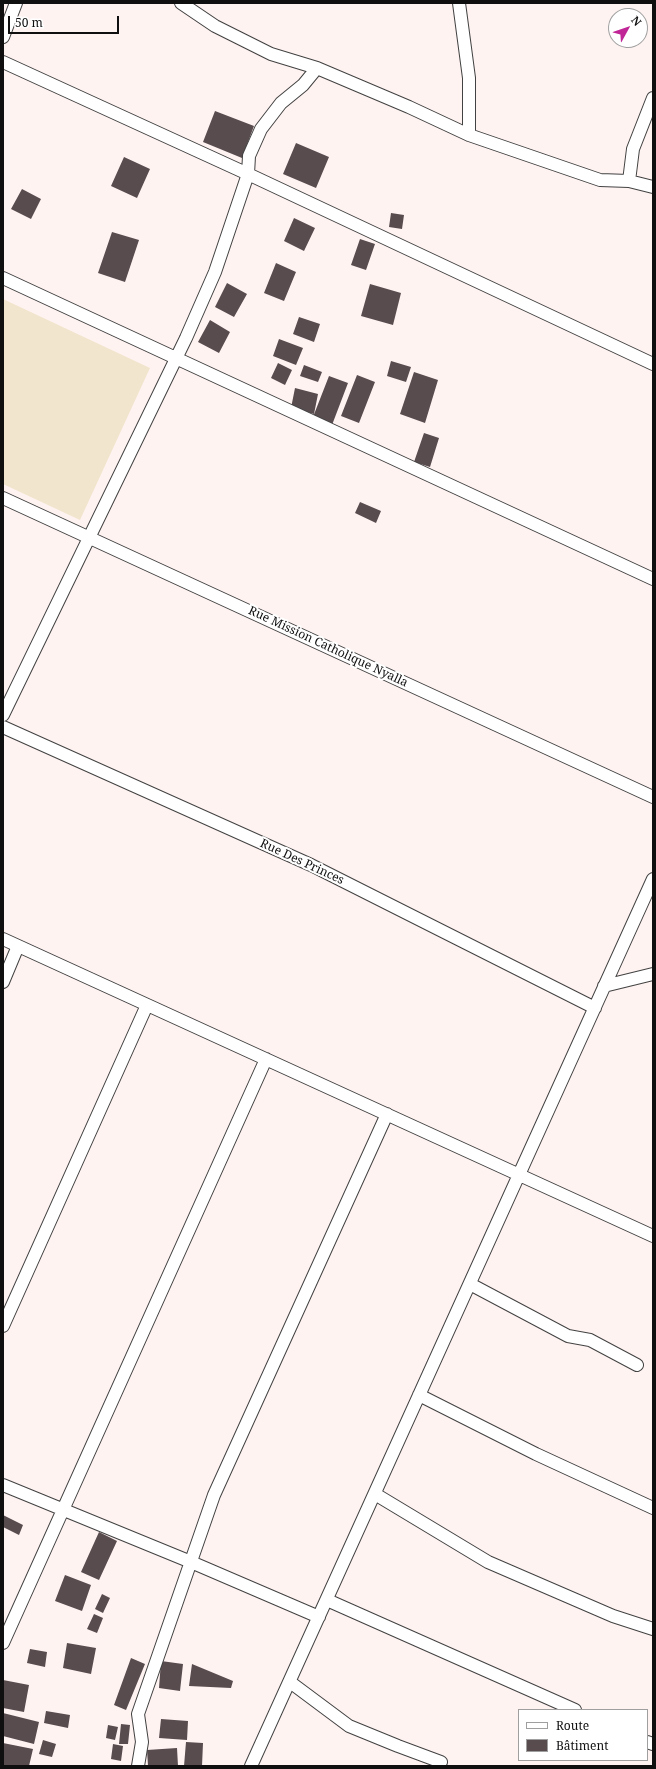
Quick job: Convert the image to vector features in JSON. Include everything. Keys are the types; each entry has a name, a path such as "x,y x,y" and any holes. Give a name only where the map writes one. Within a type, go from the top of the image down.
{"street":[{"path":"3,37 16,3"},
{"path":"181,3 215,26 271,54 317,68 409,107 469,135 600,180 629,181 653,187"},
{"path":"459,3 469,78 469,135"},
{"path":"3,62 248,174 653,364"},
{"path":"3,715 176,357 215,272 248,174 249,156 261,129 281,103 303,85 317,68"},
{"path":"629,181 633,149 653,98"},
{"path":"3,278 653,579"},
{"name":"Rue Mission Catholique Nyalla","path":"3,498 653,797"},
{"name":"Rue Des Princes","path":"3,727 311,865 595,1008"},
{"path":"251,1766 653,879"},
{"path":"3,938 653,1236"},
{"path":"3,982 18,946"},
{"path":"604,986 653,974"},
{"path":"3,1326 148,1005"},
{"path":"3,1643 266,1059"},
{"path":"138,1766 142,1742 138,1714 214,1495 386,1114"},
{"path":"470,1284 568,1336 590,1340 637,1365"},
{"path":"419,1396 536,1454 653,1508"},
{"path":"3,1485 191,1562 319,1617"},
{"path":"375,1494 488,1562 613,1616 653,1629"},
{"path":"327,1600 573,1709"},
{"path":"290,1682 349,1726 441,1762"}],"shaded area":[{"path":"3,299 150,368 80,520 3,484"}],"building":[{"path":"215,111 254,126 242,158 203,142"},
{"path":"296,143 329,157 316,188 283,174"},
{"path":"124,157 150,169 137,198 111,186"},
{"path":"22,189 41,199 31,219 11,209"},
{"path":"391,213 404,215 402,229 389,227"},
{"path":"294,218 315,228 304,251 284,241"},
{"path":"112,232 139,240 125,282 98,273"},
{"path":"360,239 375,244 366,270 351,265"},
{"path":"276,263 296,272 284,301 264,293"},
{"path":"227,283 247,294 234,317 215,307"},
{"path":"370,284 401,293 393,325 361,316"},
{"path":"299,317 320,324 314,342 293,334"},
{"path":"210,320 230,332 219,353 198,342"},
{"path":"279,339 303,348 296,365 273,356"},
{"path":"391,361 411,367 406,382 387,376"},
{"path":"278,363 292,370 285,385 271,378"},
{"path":"304,365 322,372 318,382 300,376"},
{"path":"414,372 438,380 425,423 400,414"},
{"path":"357,375 375,382 359,423 341,416"},
{"path":"329,376 348,383 332,425 313,417"},
{"path":"295,388 318,394 314,414 291,408"},
{"path":"424,433 439,438 430,467 414,462"},
{"path":"360,502 381,511 376,523 355,513"},
{"path":"3,1515 23,1525 19,1535 3,1527"},
{"path":"99,1532 117,1541 99,1580 81,1572"},
{"path":"65,1575 91,1585 82,1611 55,1601"},
{"path":"102,1594 110,1598 103,1613 95,1609"},
{"path":"94,1614 103,1618 97,1633 87,1629"},
{"path":"67,1643 96,1648 91,1674 63,1668"},
{"path":"30,1649 47,1652 45,1667 27,1663"},
{"path":"131,1658 145,1664 126,1710 114,1705"},
{"path":"161,1661 183,1664 180,1691 159,1688"},
{"path":"192,1664 233,1681 231,1688 189,1686"},
{"path":"3,1680 29,1685 24,1712 3,1708"},
{"path":"46,1711 70,1715 68,1728 44,1723"},
{"path":"3,1713 39,1722 34,1744 3,1736"},
{"path":"161,1719 188,1721 187,1740 159,1738"},
{"path":"121,1724 130,1725 128,1744 119,1744"},
{"path":"108,1725 118,1727 115,1740 106,1738"},
{"path":"43,1740 56,1744 52,1757 39,1754"},
{"path":"186,1742 203,1743 202,1766 184,1766"},
{"path":"3,1743 33,1749 29,1766 3,1766"},
{"path":"113,1744 123,1746 121,1761 111,1759"},
{"path":"177,1748 178,1766 148,1766 147,1750"}]}
